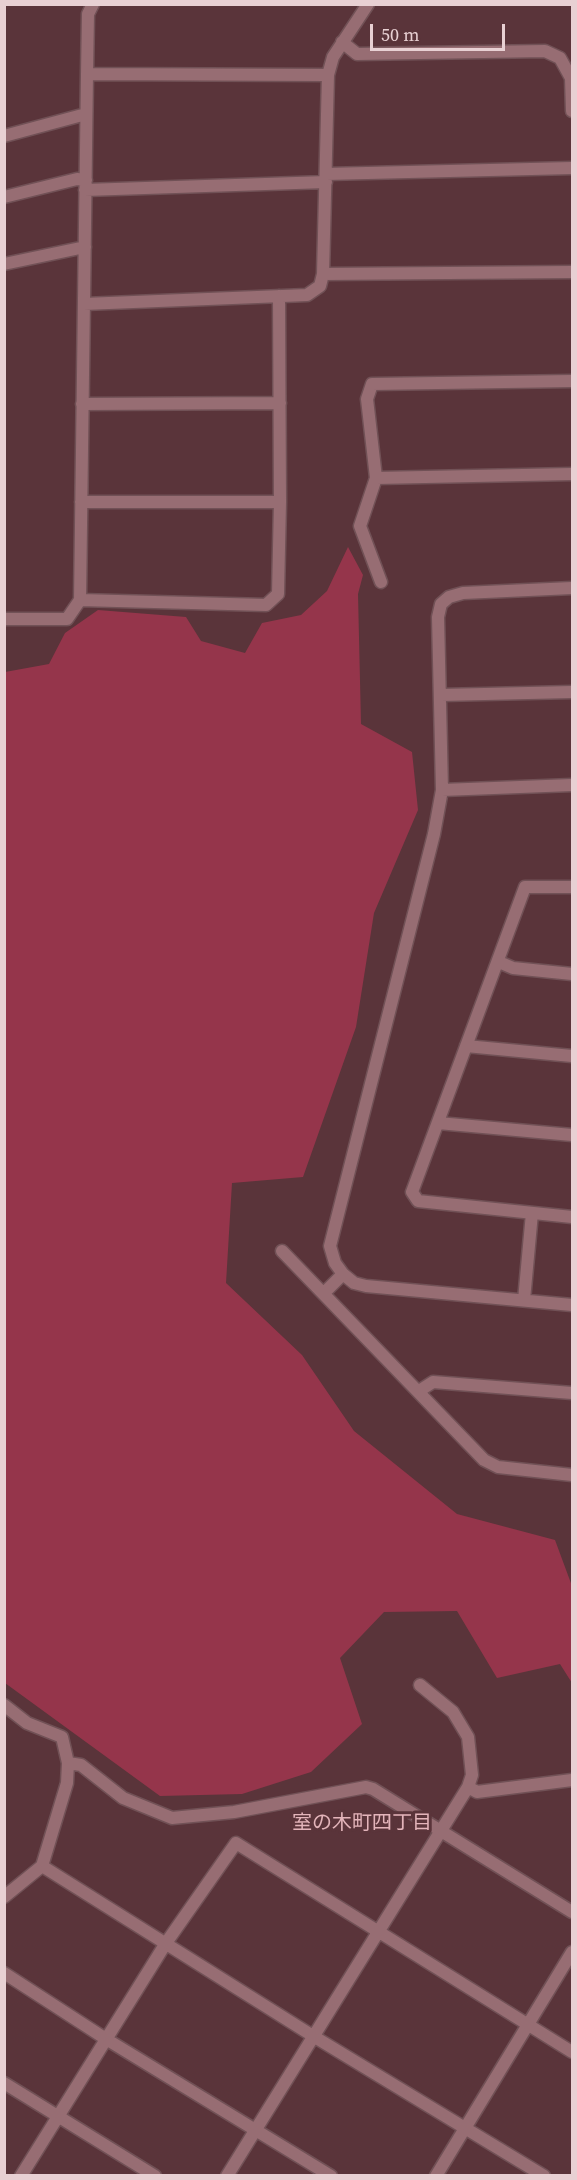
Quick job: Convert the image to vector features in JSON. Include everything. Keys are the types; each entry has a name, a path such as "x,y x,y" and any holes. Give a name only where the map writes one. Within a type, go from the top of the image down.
{"street":[{"path":"4,619 67,619 80,600 88,14 93,4"},
{"path":"84,304 307,295 320,286 323,274 328,75 342,42 368,4"},
{"path":"342,42 357,54 544,51 560,58 571,78 573,111"},
{"path":"87,74 328,75"},
{"path":"4,136 86,114"},
{"path":"4,197 77,179 86,185 573,168"},
{"path":"4,264 85,247"},
{"path":"323,274 573,272"},
{"path":"80,600 266,605 278,594 279,296"},
{"path":"381,582 360,526 376,478 367,399 372,384 573,381"},
{"path":"82,404 279,403"},
{"path":"376,478 573,474"},
{"path":"81,502 280,502"},
{"path":"573,588 463,593 449,597 441,604 438,617 442,790 434,834 330,1246 335,1263 343,1274 354,1283 366,1286 573,1305"},
{"path":"441,695 573,692"},
{"path":"442,790 573,785"},
{"path":"573,887 525,887 500,962 412,1192 418,1201 573,1217"},
{"path":"500,962 513,968 573,974"},
{"path":"466,1046 573,1056"},
{"path":"438,1123 573,1135"},
{"path":"524,1300 531,1213"},
{"path":"282,1251 484,1460 498,1467 573,1475"},
{"path":"324,1293 343,1274"},
{"path":"419,1391 433,1382 573,1393"},
{"path":"227,2175 468,1787 472,1775 468,1737 453,1712 420,1685"},
{"path":"4,1706 27,1723 62,1737 68,1763 67,1783 42,1866 4,1897"},
{"path":"68,1763 81,1765 123,1798 172,1818 234,1812 366,1786 441,1829 573,1912"},
{"path":"468,1787 477,1792 573,1780"},
{"path":"21,2175 166,1943 236,1844 573,2052"},
{"path":"42,1866 313,2036 544,2175"},
{"path":"436,2175 573,1952"},
{"path":"4,1973 106,2039 331,2175"},
{"path":"4,2083 155,2175"}],"shaded area":[{"path":"348,547 363,575 358,594 361,724 412,752 418,810 374,913 356,1027 303,1177 232,1183 226,1283 302,1355 354,1431 457,1514 555,1540 572,1586 572,1683 560,1664 497,1678 457,1611 384,1612 340,1658 362,1724 311,1772 242,1794 160,1796 5,1683 5,672 49,664 65,633 98,610 186,617 201,641 245,653 262,623 301,615 327,591"}],"district":[{"name":"室の木町四丁目","path":"362,1824"}]}
